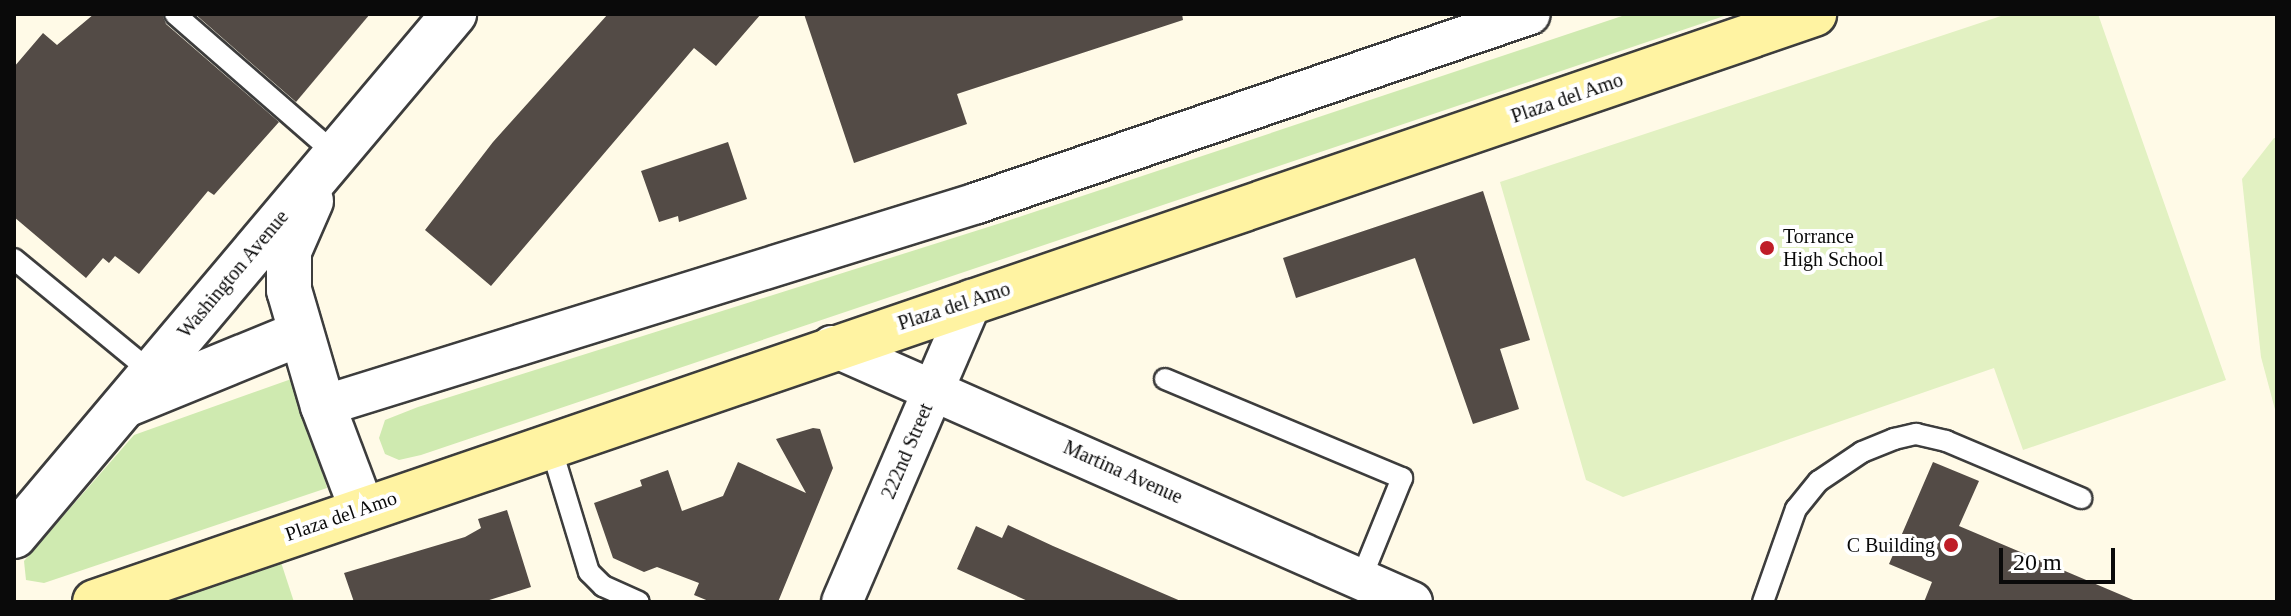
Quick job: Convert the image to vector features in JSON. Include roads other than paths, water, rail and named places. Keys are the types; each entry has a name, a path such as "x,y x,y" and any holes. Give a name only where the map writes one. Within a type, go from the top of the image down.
{"main road":[{"name":"Plaza del Amo","path":"95,602 832,346 1814,14"}],"street":[{"name":"Washington Avenue","path":"14,536 343,141 454,14"},
{"path":"323,406 977,203 1530,14"},
{"path":"343,141 306,208 289,251 289,290 299,334 362,509"},
{"name":"222nd Street","path":"842,602 972,300"},
{"path":"122,407 299,334"},
{"name":"Martina Avenue","path":"832,346 934,387 1412,602"}],"lane":[{"path":"175,14 343,141"},
{"path":"14,259 151,372"},
{"path":"1165,379 1402,478 1361,579"},
{"path":"1763,602 1796,509 1811,490 1862,452 1894,439 1916,434 1946,441 2081,498"},
{"path":"550,444 589,572 603,586 639,602"}],"place":[{"name":"Torrance High School","path":"1767,248"},
{"name":"C Building","path":"1951,545"}]}
